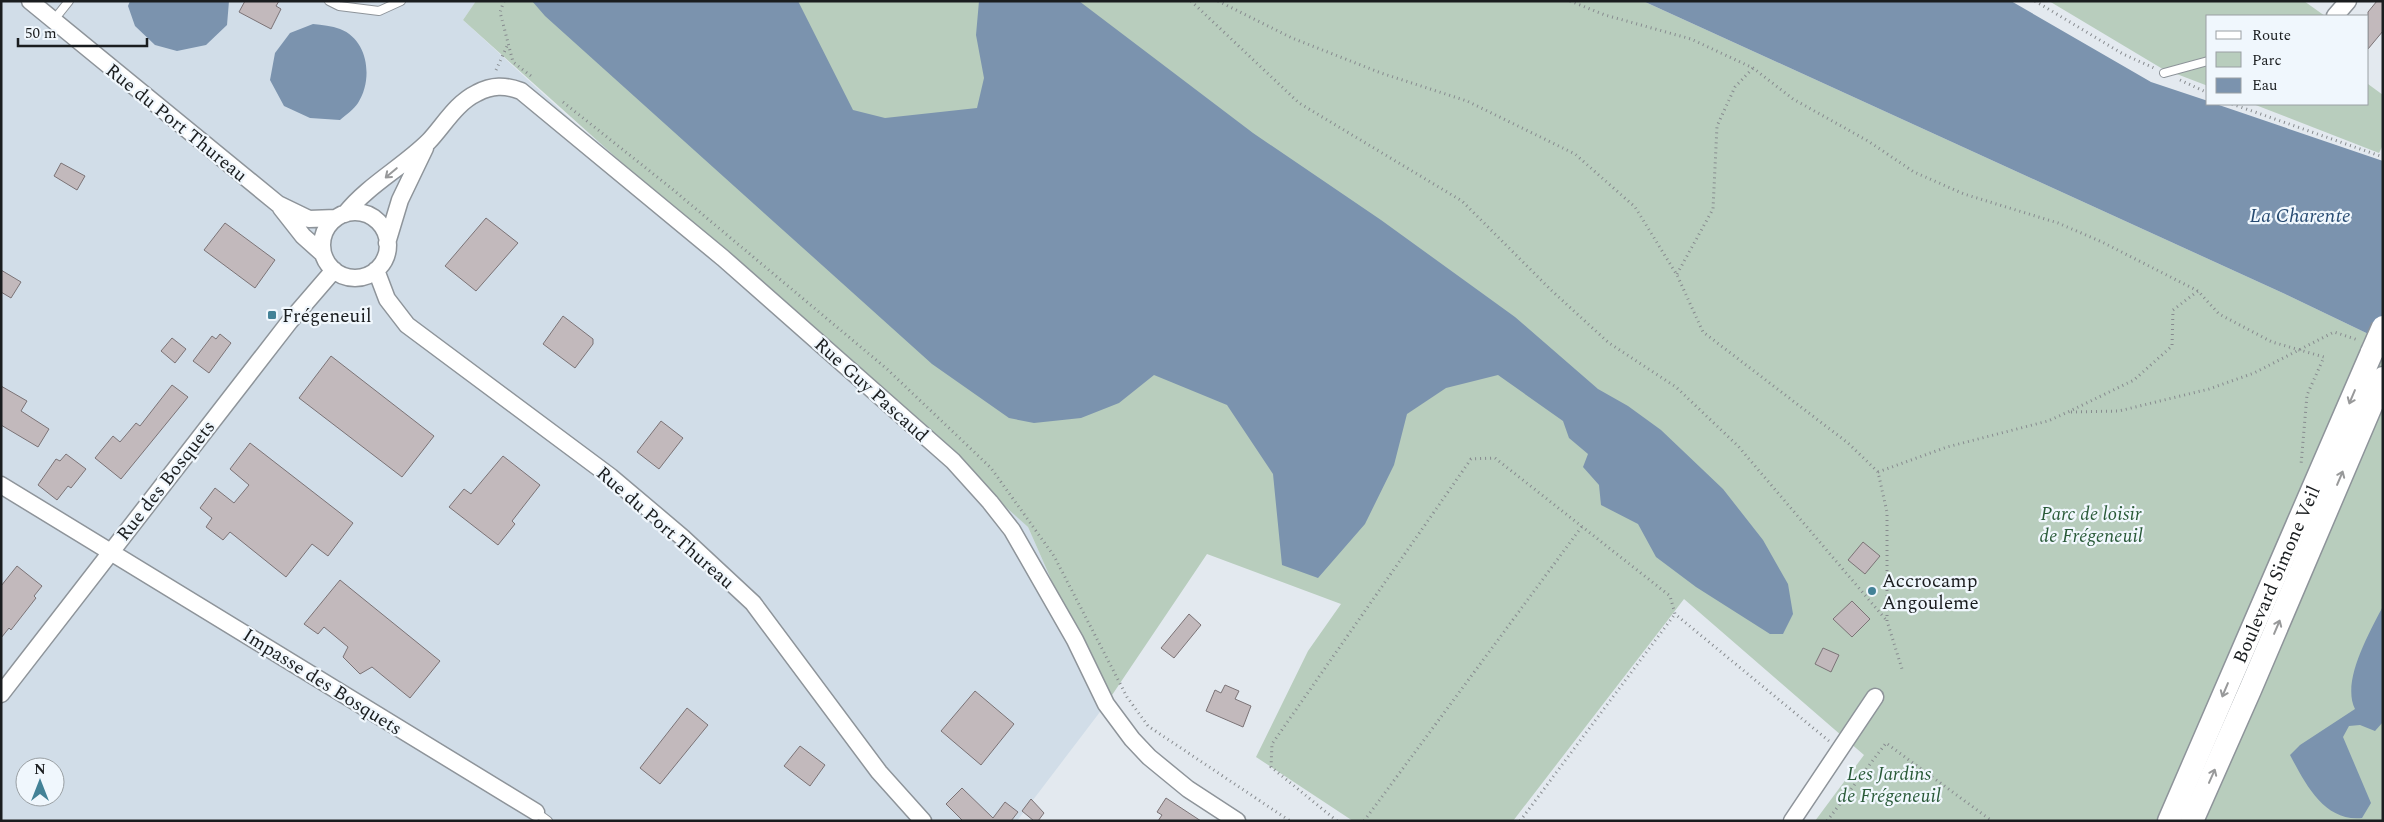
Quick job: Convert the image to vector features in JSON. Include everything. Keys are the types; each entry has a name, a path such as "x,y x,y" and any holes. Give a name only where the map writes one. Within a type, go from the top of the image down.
{"main road":[{"name":"Boulevard Simone Veil","path":"2169,821 2366,346 2383,327"},
{"name":"Boulevard Simone Veil","path":"2192,821 2383,378"}],"street":[{"name":"Rue du Port Thureau","path":"30,1 278,204 303,236 322,253"},
{"path":"2336,15 2348,1"},
{"name":"Rue Guy Pascaud","path":"341,216 356,200 428,141 464,102 487,89 499,86 511,87 521,91 723,258 953,461 1012,530 1075,640 1106,704 1132,739 1149,757 1188,789 1238,821"},
{"name":"Rue Guy Pascaud","path":"388,243 400,200 428,141"},
{"name":"Rue du Port Thureau","path":"278,204 309,219 341,216"},
{"path":"364,214 373,218 383,229 388,243 383,263 376,270 359,278 350,278 334,270 326,263 322,253 324,232 341,216 364,214"},
{"name":"Rue des Bosquets","path":"1,694 290,321 334,270"},
{"name":"Rue du Port Thureau","path":"376,270 387,299 406,325 611,477 682,537 753,603 879,772 923,821"},
{"name":"Impasse des Bosquets","path":"1,485 542,816"},
{"path":"1792,821 1841,751 1875,697"}],"lane":[{"path":"53,21 69,1"},
{"path":"328,1 338,6 379,11 401,1"},
{"path":"2164,73 2206,62"}],"path":[{"path":"487,89 508,44 500,12 504,1"},
{"path":"1190,1 1299,103 1462,201 1551,290 1609,343 1676,387 1738,446 1887,621"},
{"path":"1218,1 1292,38 1381,73 1468,101 1575,154 1635,207 1677,275 1703,332 1848,443 1878,472 1887,512 1887,621 1902,669"},
{"path":"1570,1 1605,15 1691,39 1753,68 1793,99 1868,141 1914,172 1964,194 2058,223 2148,264 2198,291 2219,314 2272,342 2324,356 2307,395 2300,471"},
{"path":"2035,1 2123,54 2206,92"},
{"path":"1677,275 1713,209 1717,126 1735,87 1753,68"},
{"path":"2235,105 2383,157"},
{"path":"1878,472 1947,448 2048,421 2134,380 2172,346 2173,310 2198,291"},
{"path":"2068,412 2119,410 2208,388 2254,373 2334,332 2366,346"},
{"path":"1338,821 1271,767 1272,744 1471,460 1495,458 1583,525 1670,596 1676,614 1841,751"},
{"path":"1364,821 1583,525"},
{"path":"1520,821 1676,614"},
{"path":"1828,821 1886,743 1992,821"},
{"path":"1984,821 1987,817"}],"shaded area":[{"path":"1,1 476,1 463,20 578,126 730,244 1028,527 1106,704 1017,821 1,821"}],"green space":[{"name":"Parc de loisir de Frégeneuil","path":"476,1 1643,1 2285,294 2383,341 2383,821 1815,821 1864,755 1684,599 1513,821 1353,821 1256,757 1308,651 1341,604 1207,554 1106,704 1028,527 463,20"},
{"path":"2049,1 2304,1 2324,15 2206,15 2206,85 2161,68"},
{"path":"2369,85 2383,95 2383,145 2379,153 2256,105 2369,105"}],"water":[{"path":"130,1 229,1 227,25 206,45 177,51 155,45 135,26 128,6"},
{"path":"532,1 798,1 853,110 885,118 977,108 984,78 976,35 979,1 1079,1 1253,133 1381,220 1515,317 1598,389 1628,406 1661,430 1723,489 1763,540 1788,584 1793,614 1783,634 1770,634 1696,587 1656,557 1638,524 1601,505 1599,485 1583,467 1588,454 1569,438 1563,421 1498,375 1446,388 1407,414 1394,465 1365,524 1318,578 1282,565 1273,474 1227,405 1154,375 1119,403 1081,418 1034,423 1009,418 932,364 545,16"},
{"name":"La Charente","path":"1643,1 2011,1 2151,82 2206,100 2206,105 2219,105 2383,161 2383,341 2285,294"},
{"path":"313,24 337,28 350,34 357,42 366,62 366,83 363,94 358,103 340,120 310,118 284,106 270,80 275,53 290,33"},
{"path":"2383,606 2383,722 2375,731 2360,725 2349,726 2343,737 2371,803 2362,818 2349,818 2337,814 2317,798 2302,777 2290,755 2300,745 2355,709 2352,698 2354,671"}],"building":[{"path":"245,1 279,1 276,6 281,9 271,29 239,12"},
{"path":"2377,1 2383,1 2383,31 2369,48 2369,15 2368,12"},
{"path":"61,163 85,176 77,190 54,176"},
{"path":"486,218 518,243 476,291 445,266"},
{"path":"225,223 275,260 255,288 204,250"},
{"path":"1,270 21,282 11,298 1,292"},
{"path":"563,316 593,339 593,344 575,368 543,344"},
{"path":"220,334 231,343 209,373 193,361 212,336 216,339"},
{"path":"172,338 186,349 175,363 161,351"},
{"path":"331,356 434,436 402,477 299,398"},
{"path":"172,385 188,397 121,479 95,458 113,436 120,442 136,423 140,426"},
{"path":"1,386 27,401 21,411 49,429 38,447 1,425"},
{"path":"661,421 683,438 659,469 637,452"},
{"path":"250,443 353,523 328,556 312,544 286,577 230,532 223,540 206,527 212,518 200,508 215,488 234,503 249,485 230,469"},
{"path":"66,454 86,469 71,488 68,486 57,500 38,485 56,459 60,461"},
{"path":"503,456 540,485 512,521 515,524 498,545 449,507 464,489 471,494"},
{"path":"1863,542 1880,556 1865,574 1848,560"},
{"path":"17,566 42,586 34,596 36,598 11,630 9,628 1,638 1,586"},
{"path":"340,580 440,661 410,698 372,667 360,674 343,657 348,647 324,627 318,634 304,624"},
{"path":"1852,601 1870,619 1852,637 1833,619"},
{"path":"1189,614 1201,625 1174,658 1161,648"},
{"path":"1823,648 1839,655 1831,672 1815,664"},
{"path":"1225,685 1239,691 1235,699 1251,706 1243,727 1206,711 1215,690 1221,693"},
{"path":"975,691 1014,724 981,765 941,731"},
{"path":"687,708 708,725 660,784 640,768"},
{"path":"800,746 825,765 810,786 784,766"},
{"path":"962,788 993,818 1005,802 1018,812 1011,821 963,821 946,804"},
{"path":"1166,798 1201,821 1158,821 1162,815 1157,812"},
{"path":"1031,799 1044,813 1038,821 1034,821 1022,811"}],"place":[{"name":"Frégeneuil","path":"272,315"},
{"name":"Accrocamp Angouleme","path":"1872,591"}],"park label":[{"name":"Les Jardins de Frégeneuil","path":"1889,784"}]}
